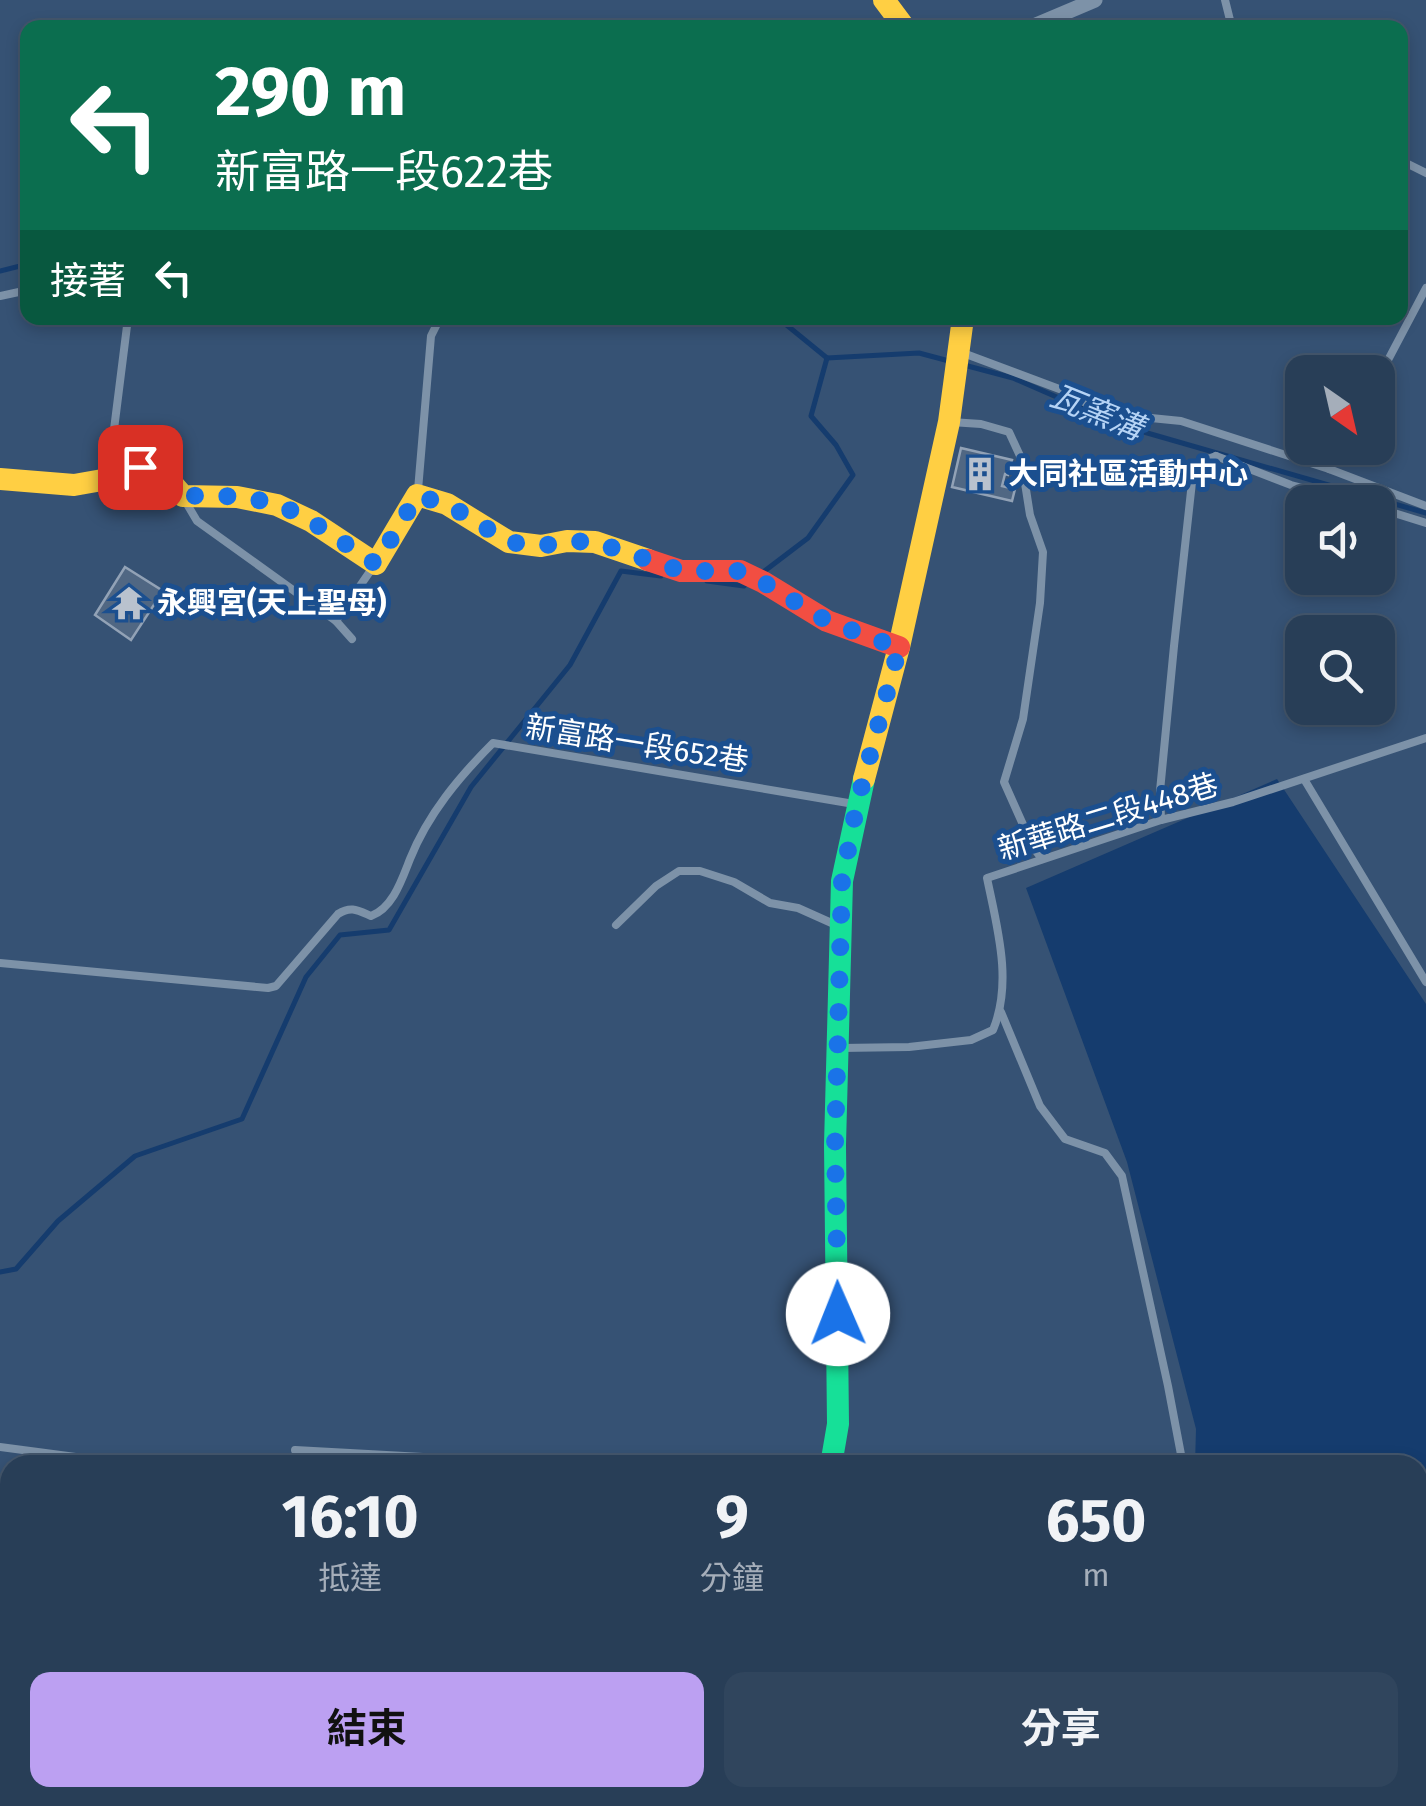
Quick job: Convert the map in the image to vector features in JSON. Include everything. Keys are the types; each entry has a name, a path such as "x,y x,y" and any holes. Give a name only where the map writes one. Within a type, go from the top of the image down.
{"street":[{"path":"1048,20 1095,0"},
{"path":"833,1455 838,1424 835,1145 842,881 949,422 962,325"},
{"path":"0,478 74,485 108,479 140,467 157,472 183,496 226,495 290,510 376,564 417,496 447,504 509,542 541,546 567,541 595,542 682,571 740,571 827,621 899,648"}],"lane":[{"path":"1408,322 1426,288"},
{"path":"108,479 127,325"},
{"path":"417,496 431,336 436,325"},
{"path":"1391,355 1406,325"},
{"path":"959,352 1070,393 1100,413 1180,422 1426,506"},
{"path":"949,422 981,424 1008,432 1021,458 1030,515 1043,552 1040,603 1023,719 1004,782 1032,847 1042,859"},
{"path":"1216,456 1222,437"},
{"path":"1161,820 1160,791 1194,464 1216,456 1291,485"},
{"path":"1329,470 1332,465"},
{"path":"183,496 197,521 336,621 352,639"},
{"path":"1395,513 1426,523"},
{"path":"336,621 376,564"},
{"name":"新華路二段448巷","path":"1001,1012 1004,984 987,878 1426,738"},
{"name":"新富路一段652巷","path":"0,963 276,986 338,914 355,908 371,916 385,907 399,885 419,836 460,776 493,743 857,804"},
{"path":"1304,779 1426,982"},
{"path":"616,925 656,886 679,871 700,871 734,882 770,903 798,908 840,926"},
{"path":"838,1048 909,1047 971,1040 994,1030 1001,1012"},
{"path":"1001,1012 1040,1106 1066,1139 1105,1153 1122,1176 1181,1455"},
{"path":"0,1447 59,1455"},
{"path":"296,1450 387,1455"}],"water":[{"path":"1277,779 1426,1004 1426,1455 1195,1455 1196,1429 1127,1162 1026,888"}],"building":[{"name":"大同社區活動中心","path":"961,448 1012,460 1002,486 1015,489 1012,501 952,487"},
{"name":"永興宮(天上聖母)","path":"125,567 163,591 131,640 95,615"}],"waterway":[{"name":"瓦窯溝","path":"0,271 20,266"},
{"name":"瓦窯溝","path":"787,325 827,358 919,353 949,361"},
{"path":"762,573 808,538 853,475 836,445 811,416 827,358"},
{"name":"瓦窯溝","path":"964,365 1013,378 1123,426 1426,513"},
{"path":"0,1272 16,1269 58,1221 135,1156 242,1119 306,977 340,935 389,930 471,787 570,665 621,571 661,576"},
{"path":"707,581 744,586 749,582"}],"traffic: fast":[{"path":"833,1455 838,1424 835,1145 842,881 864,779"}],"traffic: slow":[{"path":"884,0 899,20"},
{"path":"864,779 899,647 949,422 962,325"},
{"path":"0,479 74,485 108,479 140,467 157,472 183,496 237,497 277,505 311,521 376,564 417,495 447,504 509,542 541,546 567,541 595,542 648,560"}],"traffic: jam":[{"path":"648,560 681,571 740,571 827,621 899,647"}],"place":[{"name":"大同社區活動中心","path":"980,474"},
{"name":"永興宮(天上聖母)","path":"129,603"}],"route":[{"path":"140,467 157,472 183,496 226,495 290,510 376,564 417,496 447,504 509,542 541,546 567,541 595,542 682,571 740,571 827,621 899,648 857,804 842,881 835,1145 838,1314"}]}
